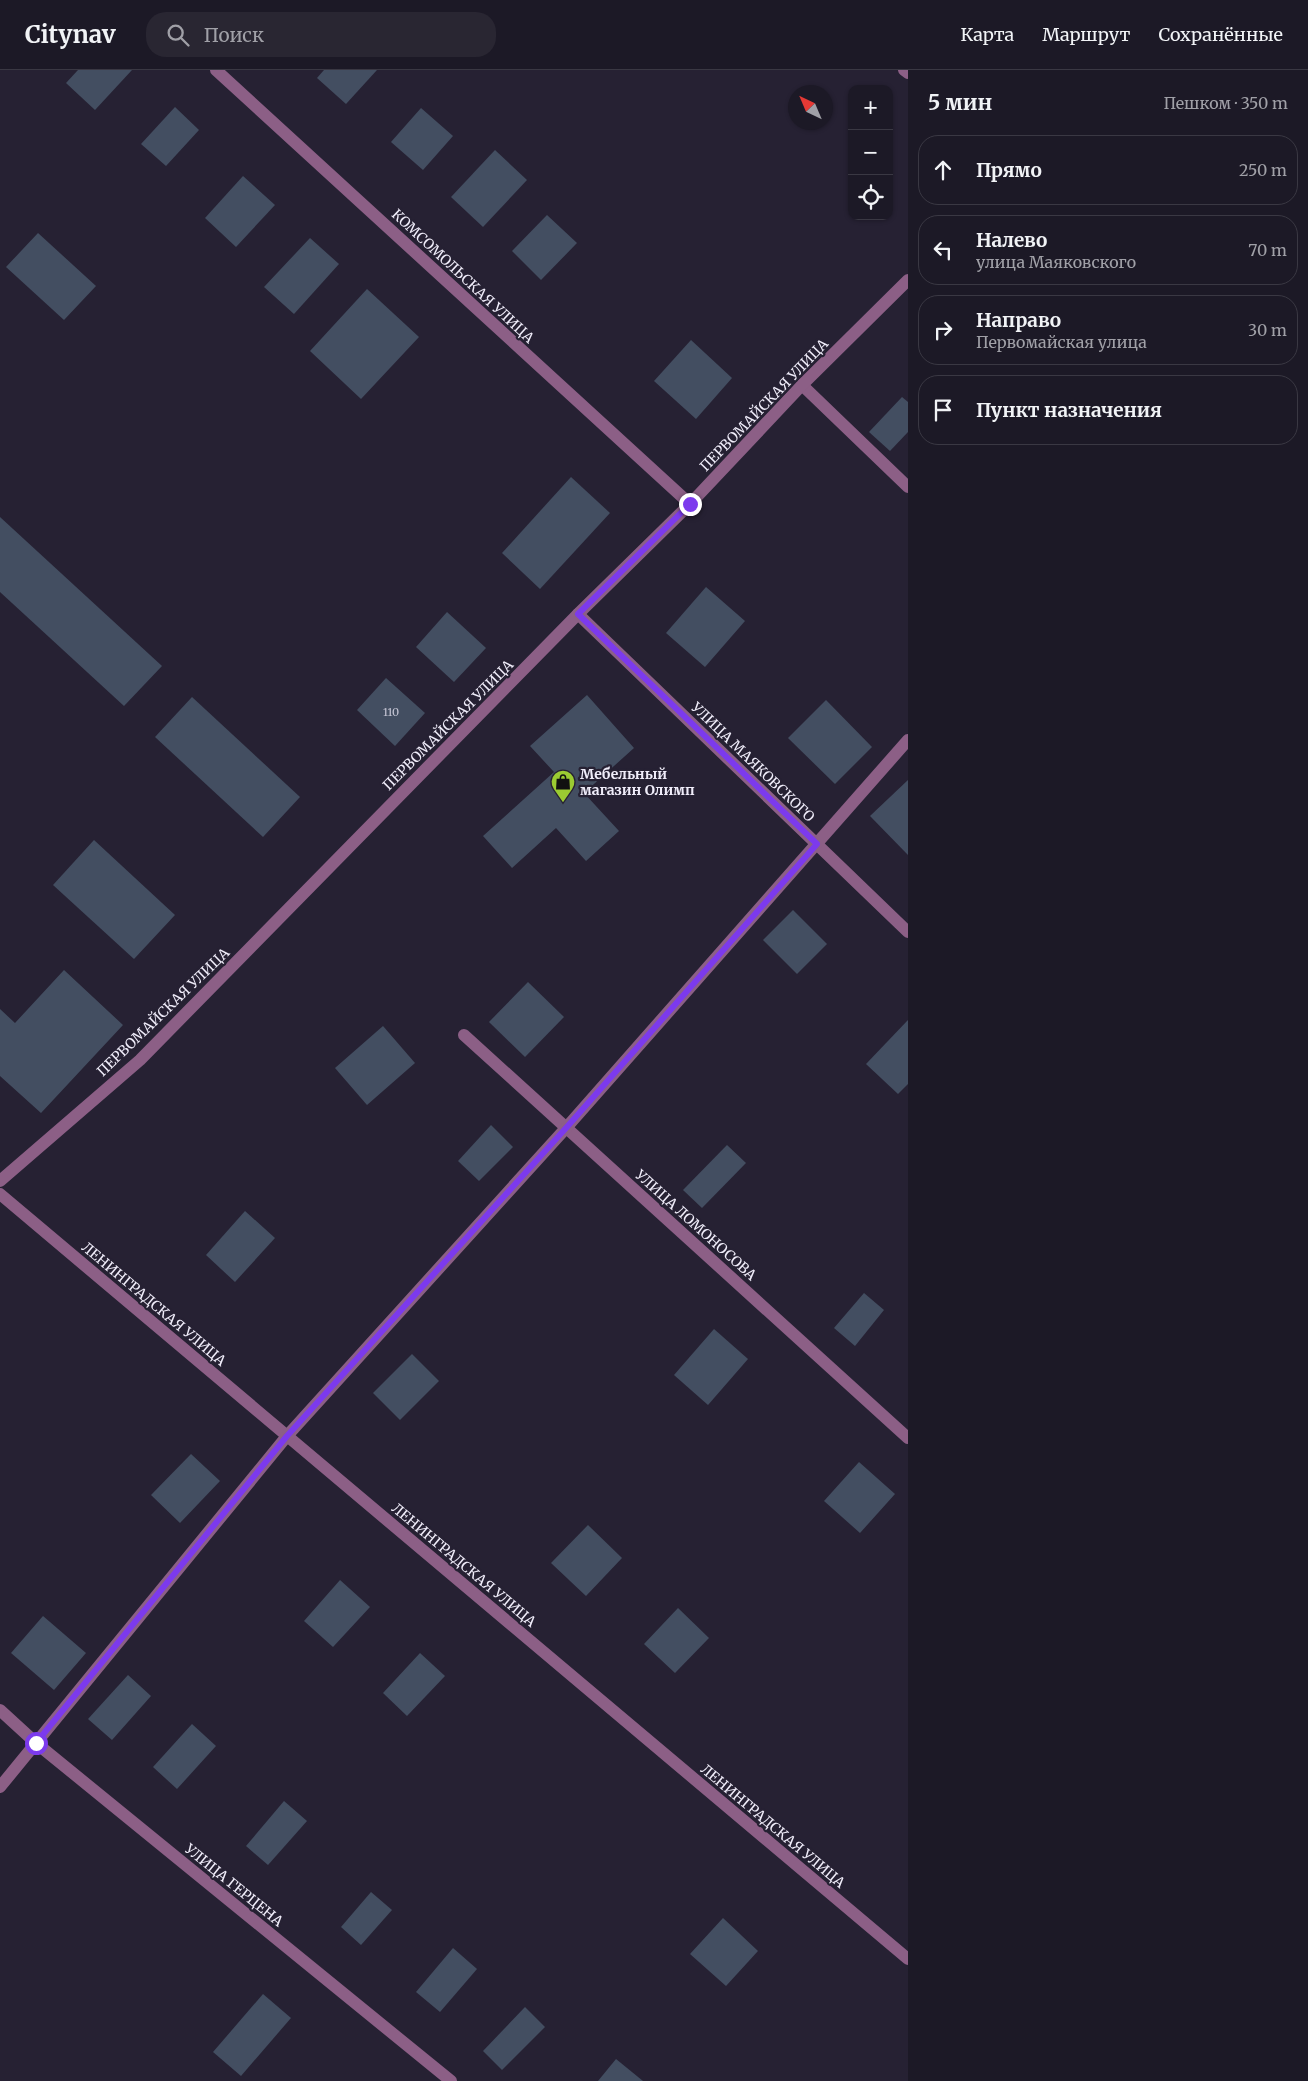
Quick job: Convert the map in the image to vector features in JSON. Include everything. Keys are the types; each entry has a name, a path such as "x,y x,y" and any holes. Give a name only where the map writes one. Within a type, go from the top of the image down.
{"street":[{"name":"КОМСОМОЛЬСКАЯ УЛИЦА","path":"216,70 690,504"},
{"path":"904,70 908,74"},
{"name":"ПЕРВОМАЙСКАЯ УЛИЦА","path":"0,1181 140,1060 578,614 690,504 802,385 908,280"},
{"path":"802,385 908,488"},
{"name":"УЛИЦА МАЯКОВСКОГО","path":"578,614 908,932"},
{"path":"0,1787 287,1436 566,1128 908,740"},
{"name":"УЛИЦА ЛОМОНОСОВА","path":"464,1035 908,1438"},
{"name":"ЛЕНИНГРАДСКАЯ УЛИЦА","path":"0,1194 908,1959"},
{"name":"УЛИЦА ГЕРЦЕНА","path":"0,1710 36,1743 451,2081"}],"building":[{"path":"78,70 132,70 95,110 66,83"},
{"path":"324,70 377,70 346,104 317,78"},
{"path":"175,107 199,130 166,166 141,144"},
{"path":"421,108 453,136 423,170 391,142"},
{"path":"495,150 527,180 483,227 451,197"},
{"path":"243,176 275,205 236,247 205,218"},
{"path":"547,215 577,243 541,280 512,251"},
{"path":"38,233 96,286 64,320 6,267"},
{"path":"310,238 339,264 294,314 264,287"},
{"path":"367,289 419,337 361,399 310,351"},
{"path":"691,340 732,378 696,419 654,381"},
{"path":"902,397 908,402 908,432 890,451 869,432"},
{"path":"571,477 610,513 540,589 502,553"},
{"path":"0,517 162,666 124,706 0,592"},
{"path":"706,587 745,621 705,667 666,633"},
{"path":"447,612 486,648 454,682 416,647"},
{"path":"386,678 425,713 395,746 357,710"},
{"path":"587,695 634,748 584,793 619,831 586,861 556,828 512,868 483,836 554,772 530,746"},
{"path":"192,697 300,797 263,837 155,737"},
{"path":"826,700 872,747 835,784 788,738"},
{"path":"908,780 908,855 870,816"},
{"path":"94,840 175,915 134,959 53,885"},
{"path":"793,910 827,944 797,974 763,940"},
{"path":"64,970 123,1025 41,1113 0,1076 0,1009 15,1023"},
{"path":"528,982 564,1017 525,1057 489,1022"},
{"path":"908,1020 908,1084 898,1094 866,1064"},
{"path":"383,1026 415,1063 367,1105 335,1068"},
{"path":"491,1125 513,1147 479,1181 458,1161"},
{"path":"727,1145 746,1163 702,1208 683,1190"},
{"path":"245,1211 275,1238 235,1282 206,1255"},
{"path":"864,1293 884,1310 855,1346 834,1328"},
{"path":"714,1329 748,1359 708,1405 674,1375"},
{"path":"412,1354 439,1381 400,1420 373,1393"},
{"path":"191,1454 220,1481 180,1523 151,1495"},
{"path":"859,1462 895,1494 860,1533 824,1501"},
{"path":"588,1525 622,1558 586,1596 551,1563"},
{"path":"340,1580 370,1607 333,1647 304,1621"},
{"path":"678,1608 709,1638 675,1673 644,1644"},
{"path":"43,1616 86,1653 54,1690 11,1653"},
{"path":"420,1653 445,1676 407,1716 383,1693"},
{"path":"128,1675 151,1696 112,1740 88,1719"},
{"path":"192,1724 216,1746 177,1789 153,1767"},
{"path":"284,1801 307,1821 268,1865 246,1846"},
{"path":"371,1892 392,1910 361,1945 341,1927"},
{"path":"723,1918 758,1951 726,1986 690,1954"},
{"path":"453,1948 477,1969 440,2012 416,1992"},
{"path":"263,1994 291,2018 241,2076 213,2052"},
{"path":"525,2007 545,2027 502,2070 483,2051"},
{"path":"616,2059 643,2081 598,2081"}],"place":[{"name":"Мебельный магазин Олимп","path":"563,803"}],"route":[{"path":"36,1743 287,1436 566,1128 817,844 578,614 690,504"}]}
